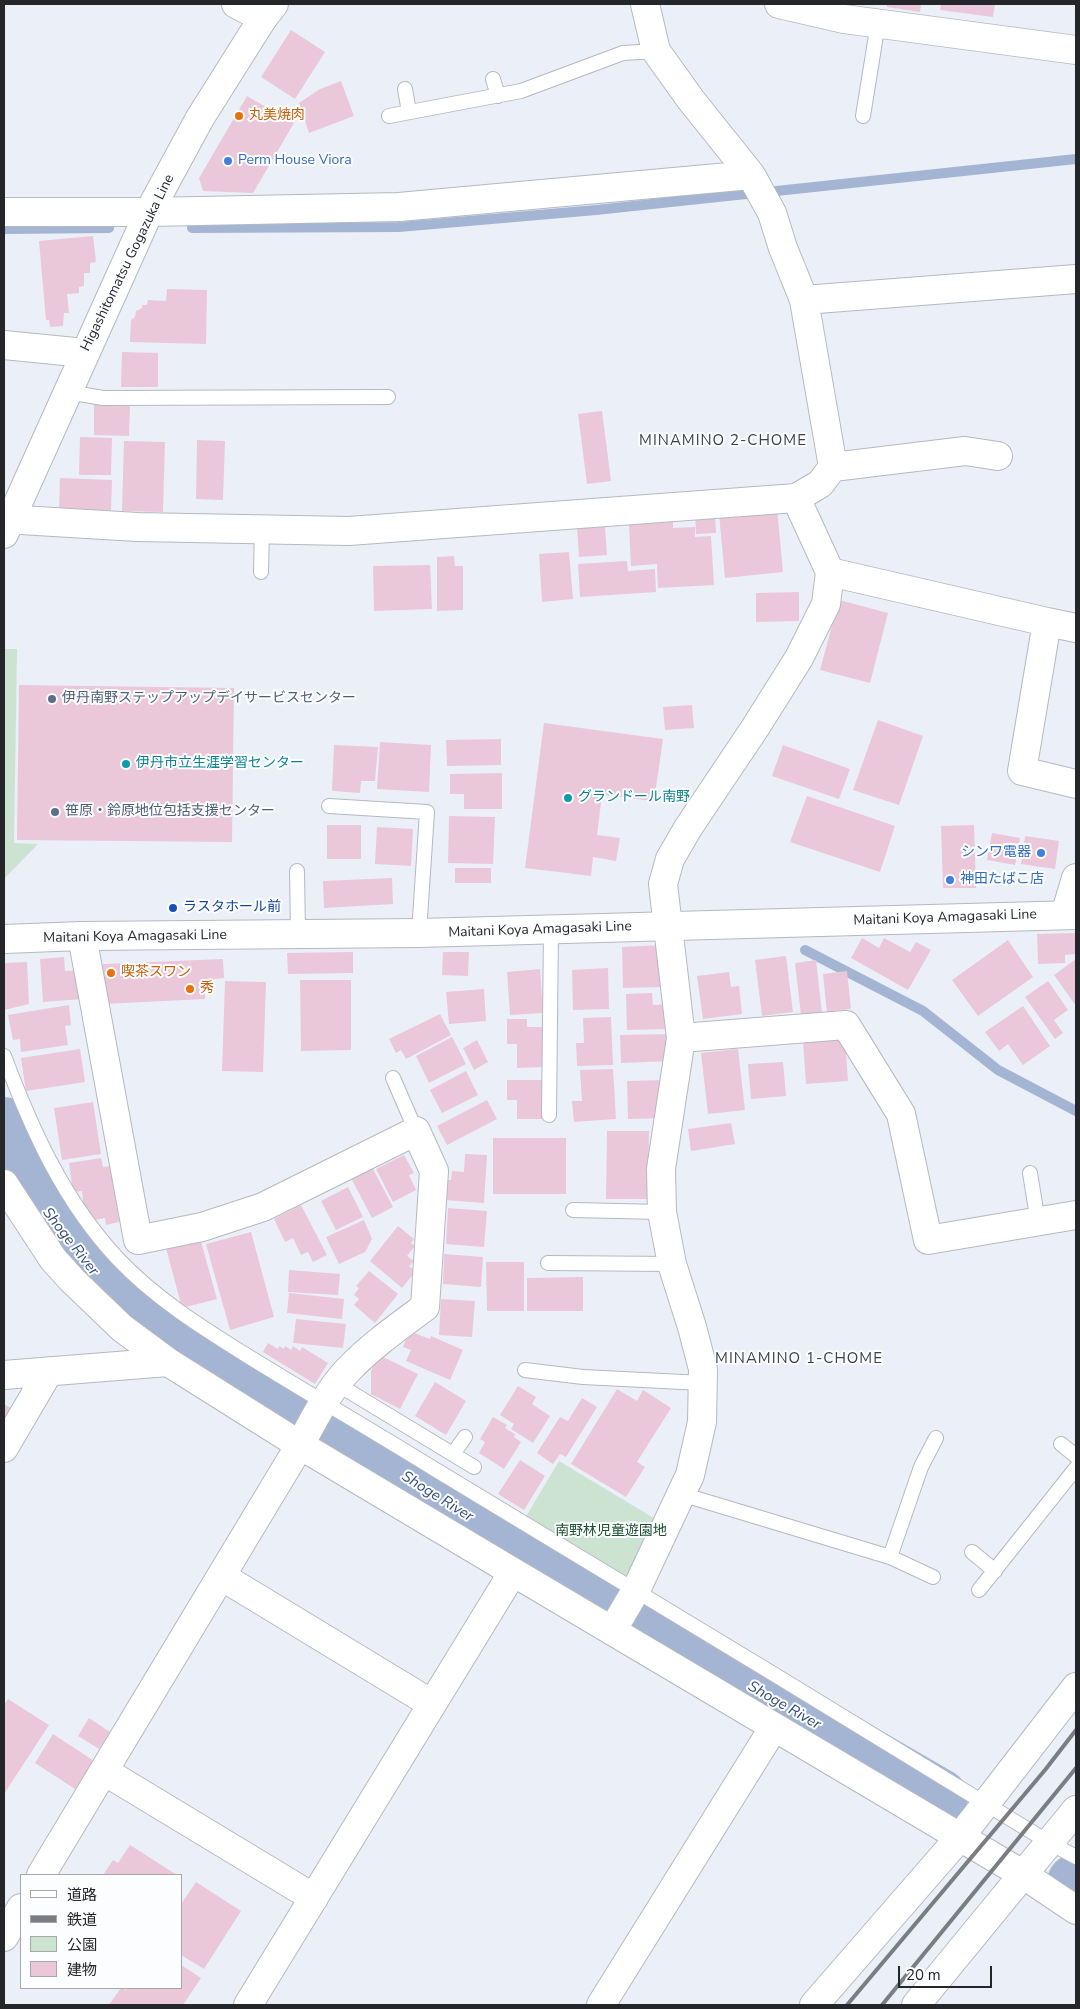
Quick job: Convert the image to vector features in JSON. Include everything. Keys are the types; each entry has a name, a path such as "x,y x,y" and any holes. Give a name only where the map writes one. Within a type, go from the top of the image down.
{"street":[{"path":"236,4 268,11"},
{"path":"645,4 656,52 691,100 751,175 772,213 783,248 804,300 833,467"},
{"path":"779,4 844,19 1076,50"},
{"name":"Higashitomatsu Gogazuka Line","path":"6,524 149,212 200,118 268,11"},
{"path":"4,212 149,212 399,207 751,175"},
{"path":"804,300 1076,279"},
{"path":"4,345 85,353"},
{"path":"6,524 349,531 796,498 820,484 833,467 965,451 998,456"},
{"path":"615,1627 633,1594 690,1475 702,1422 703,1370 692,1327 672,1264 662,1212 661,1169 681,1038 662,884 670,859 688,828 799,658 826,604 830,572 796,498"},
{"path":"830,572 1076,628"},
{"path":"1046,622 1022,771 1076,784"},
{"path":"1071,915 1076,878"},
{"name":"Maitani Koya Amagasaki Line","path":"4,939 82,936 419,933 1071,915"},
{"path":"42,1874 317,1415 347,1371 386,1335 425,1307 434,1171 416,1130 263,1207 128,1249 82,936"},
{"path":"681,1038 846,1025 901,1114 928,1240 1076,1215"},
{"path":"4,1184 53,1259 122,1328 168,1362 317,1415 513,1572 615,1627 774,1727 1024,1875 1076,1910"},
{"path":"4,1375 168,1362"},
{"path":"4,1448 49,1372"},
{"path":"248,2005 513,1572"},
{"path":"221,1576 432,1704"},
{"path":"814,2005 960,1837 1076,1687"},
{"path":"601,2005 774,1727"},
{"path":"104,1771 314,1898"},
{"path":"916,2005 1076,1810"},
{"path":"4,1937 20,1910"}],"lane":[{"path":"863,116 878,23"},
{"path":"389,116 521,91 623,52 656,52"},
{"path":"492,78 498,96"},
{"path":"405,89 409,112"},
{"path":"68,392 103,398 388,397"},
{"path":"261,572 262,529"},
{"path":"329,806 427,812 419,933"},
{"path":"296,871 298,934"},
{"path":"550,1115 551,929"},
{"path":"4,1056 36,1138 74,1206 128,1249 161,1298 317,1415 633,1594 1050,1844 1076,1857"},
{"path":"393,1078 416,1130"},
{"path":"1030,1172 1038,1222"},
{"path":"573,1210 662,1212"},
{"path":"548,1262 672,1264"},
{"path":"525,1370 583,1377 703,1383"},
{"path":"317,1415 453,1454 474,1467"},
{"path":"453,1454 465,1436"},
{"path":"890,1557 921,1467 936,1438"},
{"path":"1061,1444 1076,1456"},
{"path":"979,1590 1076,1468"},
{"path":"681,1494 890,1557 933,1577"},
{"path":"972,1552 995,1570"}],"green space":[{"path":"4,649 17,649 14,843 38,844 4,879"},
{"name":"南野林児童遊園地","path":"559,1461 657,1520 629,1583 525,1518"}],"building":[{"path":"887,4 921,4 920,12 887,7"},
{"path":"941,4 995,4 993,17 940,10"},
{"path":"291,30 325,52 295,99 261,77"},
{"path":"341,81 354,116 309,133 299,103 320,89"},
{"path":"247,96 294,123 253,193 203,191 199,178"},
{"path":"93,236 96,262 90,263 90,273 84,273 84,286 79,287 79,293 67,294 69,313 64,313 63,326 50,327 49,320 46,320 39,241"},
{"path":"167,289 207,290 206,344 130,342 131,320 135,317 136,311 142,308 142,305 147,305 148,300 166,301"},
{"path":"122,352 158,353 158,387 121,387"},
{"path":"94,405 130,406 129,436 94,435"},
{"path":"602,411 611,481 587,484 578,414"},
{"path":"80,437 112,438 111,475 79,475"},
{"path":"197,440 225,441 223,500 196,499"},
{"path":"124,441 165,442 163,512 122,511"},
{"path":"60,478 112,480 111,511 59,510"},
{"path":"777,508 783,572 725,578 719,514"},
{"path":"715,513 716,533 696,534 695,514"},
{"path":"673,522 673,528 695,527 695,537 711,536 714,585 658,588 657,564 631,566 629,524"},
{"path":"605,527 607,555 579,557 577,528"},
{"path":"569,552 573,599 542,602 539,554"},
{"path":"454,556 455,566 463,566 463,610 437,611 437,557"},
{"path":"627,561 628,571 655,569 656,592 580,597 578,564"},
{"path":"430,565 432,609 374,611 373,566"},
{"path":"799,592 799,621 756,622 756,593"},
{"path":"839,600 888,613 870,683 820,670"},
{"name":"伊丹市立生涯学習センター","path":"19,685 234,688 232,842 17,840"},
{"path":"692,705 694,728 665,730 663,707"},
{"path":"878,720 923,736 899,805 853,790"},
{"name":"グランドール南野","path":"544,723 663,739 654,801 602,795 597,835 620,838 616,861 593,857 591,876 525,868"},
{"path":"501,739 501,765 447,766 446,740"},
{"path":"380,742 431,745 429,792 377,789"},
{"path":"334,745 378,747 375,781 361,781 360,793 332,791"},
{"path":"783,745 850,769 839,799 772,776"},
{"path":"502,773 502,809 464,809 464,794 450,794 450,774"},
{"path":"807,796 895,826 880,872 790,842"},
{"path":"449,816 495,817 493,864 448,863"},
{"path":"327,825 361,825 361,859 327,859"},
{"path":"974,825 976,888 943,888 941,826"},
{"path":"377,827 413,829 411,866 375,864"},
{"path":"992,833 1020,838 1015,865 987,860"},
{"path":"1025,836 1059,841 1055,869 1021,864"},
{"path":"455,868 491,868 491,883 455,883"},
{"path":"392,878 393,904 324,908 323,881"},
{"path":"1076,933 1076,954 1065,955 1065,963 1038,964 1037,934"},
{"path":"862,938 879,948 884,938 910,952 916,942 931,950 908,990 851,958"},
{"path":"1008,940 1033,977 978,1016 952,980"},
{"path":"662,945 663,987 623,988 622,947"},
{"path":"353,952 353,973 288,974 287,953"},
{"path":"443,952 469,952 468,976 442,975"},
{"path":"786,956 793,1012 762,1016 755,960"},
{"path":"64,957 65,971 81,970 83,999 43,1002 40,959"},
{"path":"223,959 224,978 205,980 205,999 104,1004 103,964"},
{"path":"1076,959 1076,1006 1054,975"},
{"path":"816,960 822,1013 801,1015 795,963"},
{"path":"27,962 29,1004 4,1010 4,963"},
{"path":"608,968 609,1009 573,1010 572,970"},
{"path":"540,969 543,1013 510,1015 507,972"},
{"path":"847,971 851,1009 827,1012 823,974"},
{"path":"729,972 731,987 739,986 742,1014 703,1019 697,976"},
{"path":"300,980 351,980 351,1050 301,1051"},
{"path":"225,981 266,982 263,1072 222,1071"},
{"path":"1048,981 1068,1010 1054,1020 1063,1033 1055,1039 1025,997"},
{"path":"484,989 486,1021 449,1024 446,992"},
{"path":"652,993 653,1005 669,1004 670,1029 627,1030 626,994"},
{"path":"69,1005 71,1025 65,1026 68,1045 21,1052 20,1039 13,1040 8,1015"},
{"path":"1023,1006 1050,1046 1023,1065 1008,1044 999,1051 985,1032"},
{"path":"440,1014 451,1035 406,1059 401,1050 396,1053 389,1039"},
{"path":"611,1017 613,1065 577,1066 576,1043 584,1043 583,1018"},
{"path":"507,1019 527,1019 527,1027 543,1027 544,1067 517,1068 517,1044 507,1044"},
{"path":"671,1034 672,1061 621,1063 620,1035"},
{"path":"452,1037 466,1064 429,1083 416,1056"},
{"path":"845,1039 848,1081 806,1084 803,1041"},
{"path":"477,1040 488,1062 474,1070 463,1048"},
{"path":"80,1049 85,1082 26,1091 21,1058"},
{"path":"738,1049 745,1110 708,1114 701,1053"},
{"path":"783,1062 786,1096 751,1099 748,1064"},
{"path":"613,1069 616,1119 574,1122 572,1101 582,1101 580,1070"},
{"path":"466,1071 478,1095 442,1113 430,1090"},
{"path":"507,1080 544,1080 544,1119 517,1119 517,1100 507,1100"},
{"path":"664,1080 665,1118 628,1119 627,1081"},
{"path":"487,1100 497,1119 447,1145 437,1126"},
{"path":"93,1102 101,1154 62,1160 54,1108"},
{"path":"731,1123 735,1144 691,1151 688,1129"},
{"path":"607,1131 649,1131 648,1199 606,1199"},
{"path":"493,1138 566,1138 566,1194 493,1194"},
{"path":"465,1154 487,1155 484,1203 445,1200 447,1180 451,1180 452,1171 464,1172"},
{"path":"404,1155 414,1173 409,1175 416,1190 393,1202 376,1169"},
{"path":"101,1158 103,1167 111,1166 119,1222 106,1225 105,1218 90,1221 88,1208 84,1208 82,1191 73,1192 69,1163"},
{"path":"372,1167 393,1207 372,1218 351,1178"},
{"path":"348,1187 363,1217 336,1230 321,1201"},
{"path":"301,1205 327,1255 313,1262 308,1252 301,1255 293,1238 285,1242 274,1219"},
{"path":"448,1208 487,1211 484,1247 446,1244"},
{"path":"364,1220 372,1239 365,1252 339,1264 326,1237"},
{"path":"398,1226 414,1239 411,1243 415,1246 407,1256 414,1261 409,1266 416,1271 402,1288 370,1261"},
{"path":"251,1232 274,1317 230,1330 206,1244"},
{"path":"200,1238 217,1299 182,1308 166,1248"},
{"path":"444,1254 483,1257 481,1287 443,1284"},
{"path":"486,1262 524,1262 524,1311 487,1311"},
{"path":"289,1270 340,1274 338,1295 288,1292"},
{"path":"369,1271 398,1294 375,1323 354,1305 359,1299 354,1295 359,1288 356,1286"},
{"path":"583,1277 583,1311 527,1311 527,1278"},
{"path":"289,1293 344,1299 342,1319 287,1313"},
{"path":"441,1299 475,1301 472,1337 439,1335"},
{"path":"296,1319 346,1324 343,1348 293,1343"},
{"path":"409,1331 430,1339 431,1336 463,1350 450,1380 406,1361 411,1350 403,1347"},
{"path":"268,1343 278,1349 279,1346 284,1349 285,1346 291,1350 293,1346 300,1351 302,1347 328,1363 315,1384 263,1352"},
{"path":"379,1355 418,1374 400,1409 371,1394 371,1371"},
{"path":"435,1382 466,1401 446,1435 415,1416"},
{"path":"518,1386 536,1397 532,1404 550,1416 533,1443 511,1429 514,1424 500,1415"},
{"path":"617,1389 637,1401 643,1390 671,1408 637,1462 645,1467 626,1497 571,1464"},
{"path":"582,1398 597,1407 566,1457 560,1454 553,1464 537,1453 560,1417 568,1421"},
{"path":"4,1404 14,1410 4,1427"},
{"path":"493,1417 507,1425 505,1428 515,1434 514,1437 521,1442 504,1469 479,1453 485,1442 480,1439"},
{"path":"520,1460 545,1476 524,1510 498,1494"},
{"path":"8,1699 49,1725 4,1794 4,1705"},
{"path":"89,1718 110,1732 99,1749 78,1736"},
{"path":"53,1734 94,1761 75,1789 35,1763"},
{"path":"130,1845 175,1874 104,1874 113,1860 118,1863"},
{"path":"196,1882 241,1911 204,1969 182,1956 182,1903"},
{"path":"182,1966 201,1978 183,2005 109,2005 120,1989 182,1989"}],"waterway":[{"path":"767,192 1076,159"},
{"path":"192,228 399,227 596,210 746,194"},
{"path":"4,229 109,228"},
{"path":"805,950 923,1011 998,1070 1076,1111"},
{"name":"Shoge River","path":"4,1125 42,1208 98,1278 173,1335 383,1467 653,1631 940,1797"}],"railway":[{"path":"847,2005 1045,1770 1076,1730"},
{"path":"882,2005 1076,1768"}],"place":[{"name":"丸美焼肉","path":"239,116"},
{"name":"Perm House Viora","path":"228,161"},
{"name":"伊丹南野ステップアップデイサービスセンター","path":"52,699"},
{"name":"伊丹市立生涯学習センター","path":"126,764"},
{"name":"グランドール南野","path":"568,798"},
{"name":"笹原・鈴原地位包括支援センター","path":"55,812"},
{"name":"シンワ電器","path":"1041,853"},
{"name":"神田たばこ店","path":"950,880"},
{"name":"ラスタホール前","path":"173,908"},
{"name":"喫茶スワン","path":"111,973"},
{"name":"秀","path":"190,989"}],"district":[{"name":"MINAMINO 2-CHOME","path":"723,441"},
{"name":"MINAMINO 1-CHOME","path":"799,1359"}]}
